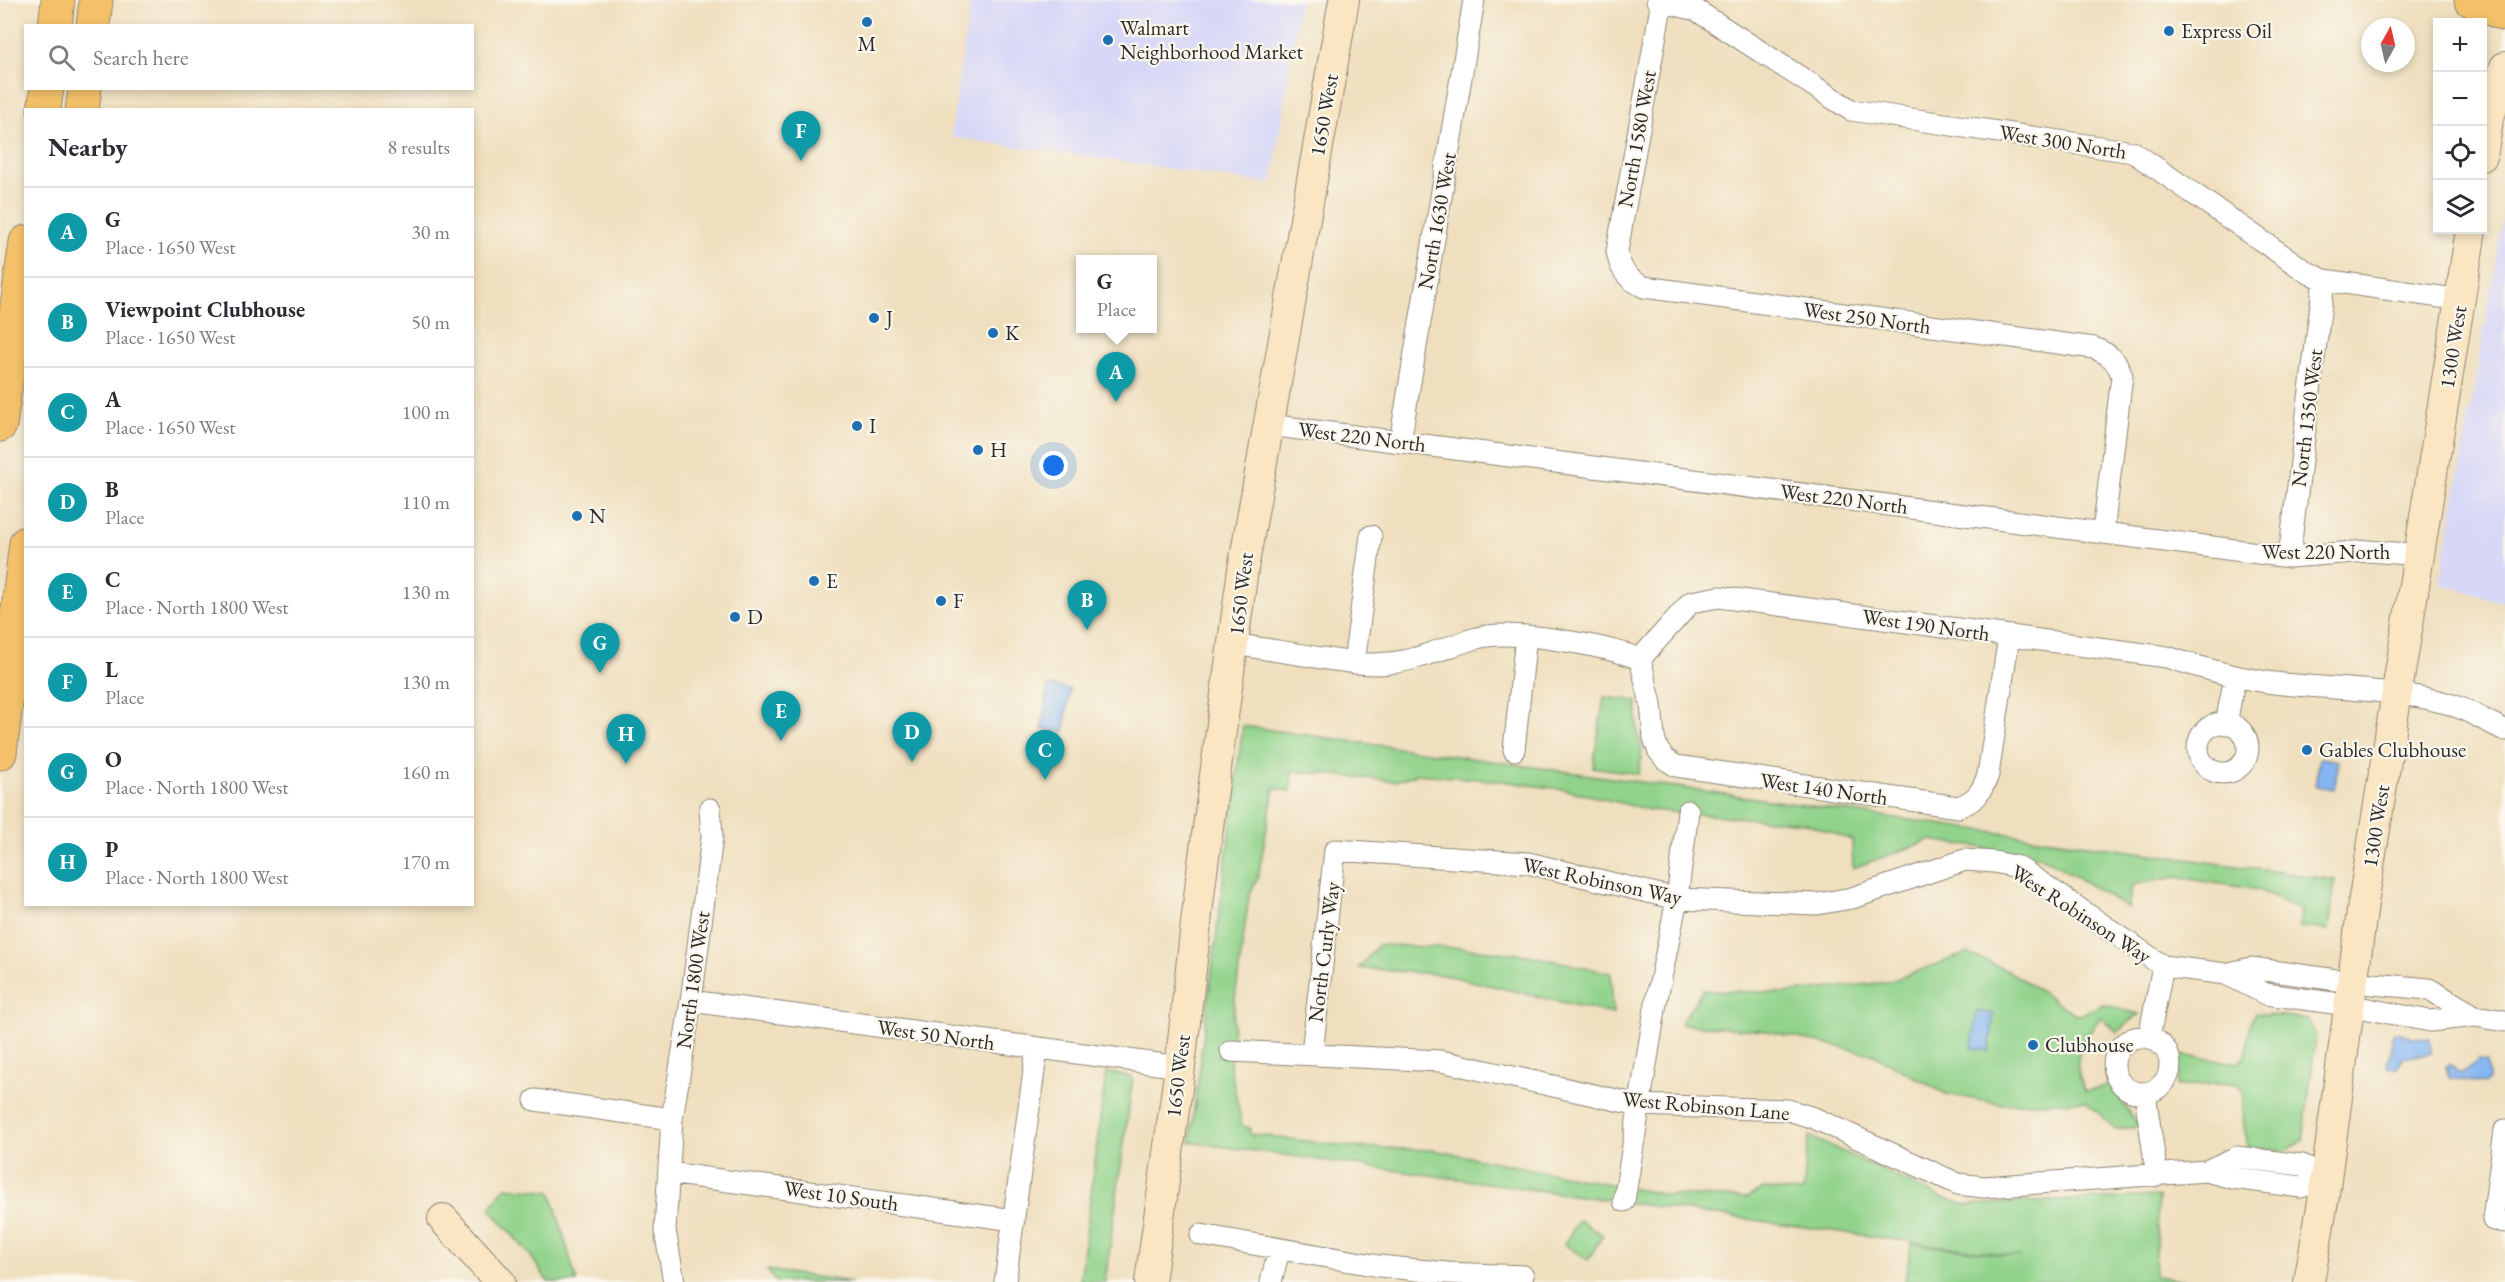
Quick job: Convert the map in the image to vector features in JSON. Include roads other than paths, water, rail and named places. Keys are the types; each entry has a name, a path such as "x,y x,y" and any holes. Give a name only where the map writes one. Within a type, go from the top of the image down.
{"main road":[{"path":"55,24 58,0"},
{"path":"93,24 96,0"},
{"path":"2471,0 2505,15"},
{"path":"44,108 47,90"},
{"path":"82,108 85,90"},
{"path":"0,425 24,256"},
{"path":"0,753 24,559"}],"street":[{"name":"1650 West","path":"1150,1282 1180,1067 1201,879 1243,569 1344,0"},
{"name":"North 1630 West","path":"1400,442 1474,0"},
{"name":"North 1580 West","path":"1625,275 1619,263 1617,251 1659,0"},
{"name":"West 300 North","path":"1659,0 1696,10 1851,110 2133,152 2307,272 2324,280 2461,300"},
{"path":"2487,127 2505,67"},
{"name":"1300 West","path":"2309,1282 2327,1176 2349,994 2470,234"},
{"name":"West 250 North","path":"1625,275 1644,287 2094,348 2111,357 2118,364 2122,376 2103,532"},
{"name":"North 1350 West","path":"2289,557 2324,280"},
{"name":"West 220 North","path":"1269,425 2289,557 2368,551 2420,555"},
{"path":"1354,663 1371,536"},
{"name":"West 190 North","path":"1640,658 1691,602 1719,597 2167,657 2235,677 2283,671 2325,687 2433,700 2462,708 2480,719 2505,729"},
{"path":"1234,644 1354,663 1387,664 1411,660 1479,637 1505,634 1617,650 1640,658"},
{"path":"1514,750 1526,636"},
{"name":"West 140 North","path":"1640,658 1651,704 1654,738 1658,750 1665,759 1676,766 1958,807 1972,802 1981,792 1988,775 2008,636"},
{"path":"2226,723 2235,677"},
{"name":"North 1800 West","path":"674,1282 665,1230 672,1119 691,1001 712,837 710,808"},
{"path":"1624,1201 1677,899 1688,811"},
{"name":"West Robinson Way","path":"1335,850 1528,863 1677,899 1817,904 1852,898 1965,860 1994,861 2018,867 2163,966 2226,974 2266,994 2349,994"},
{"name":"North Curly Way","path":"1312,1053 1335,850"},
{"path":"2149,1037 2163,966"},
{"path":"2349,994 2429,989 2475,1016"},
{"path":"2349,994 2430,1021 2475,1016 2505,1021"},
{"name":"West 50 North","path":"691,1001 1180,1067"},
{"path":"2139,1036 2149,1037 2164,1046 2170,1065 2163,1085 2145,1094 2130,1091 2122,1086 2113,1070 2113,1060 2118,1048 2126,1041 2139,1036"},
{"path":"1005,1282 1037,1049"},
{"name":"West Robinson Lane","path":"1231,1051 1312,1053 1441,1061 1640,1105 1788,1110 1814,1119 1958,1184 1984,1187 2205,1171 2233,1178 2301,1187 2327,1176"},
{"path":"2145,1094 2157,1176"},
{"path":"535,1100 672,1119"},
{"path":"2499,1221 2505,1130"},
{"name":"West 10 South","path":"669,1173 1014,1220"},
{"path":"443,1219 500,1282"},
{"path":"1201,1235 1344,1262 1447,1278 1523,1276"},
{"path":"1271,1282 1279,1250"}],"water":[{"path":"1048,686 1070,689 1064,732 1042,729"},
{"path":"2320,758 2339,761 2334,789 2315,786"},
{"path":"1977,1011 1994,1014 1989,1051 1972,1048"},
{"path":"2398,1032 2411,1038 2430,1039 2431,1053 2402,1057 2397,1068 2388,1067 2393,1033"},
{"path":"2479,1060 2487,1062 2488,1080 2484,1084 2449,1078 2446,1066 2449,1064 2462,1073"}],"place":[{"name":"M","path":"867,22"},
{"name":"Express Oil","path":"2169,31"},
{"name":"Walmart Neighborhood Market","path":"1108,40"},
{"name":"L","path":"801,161"},
{"name":"J","path":"874,318"},
{"name":"K","path":"993,333"},
{"name":"G","path":"1116,402"},
{"name":"I","path":"857,426"},
{"name":"H","path":"978,450"},
{"name":"N","path":"577,516"},
{"name":"E","path":"814,581"},
{"name":"F","path":"941,601"},
{"name":"D","path":"735,617"},
{"name":"Viewpoint Clubhouse","path":"1087,630"},
{"name":"O","path":"600,673"},
{"name":"C","path":"781,741"},
{"name":"Gables Clubhouse","path":"2307,750"},
{"name":"B","path":"912,762"},
{"name":"P","path":"626,764"},
{"name":"A","path":"1045,780"},
{"name":"Clubhouse","path":"2033,1045"}]}
